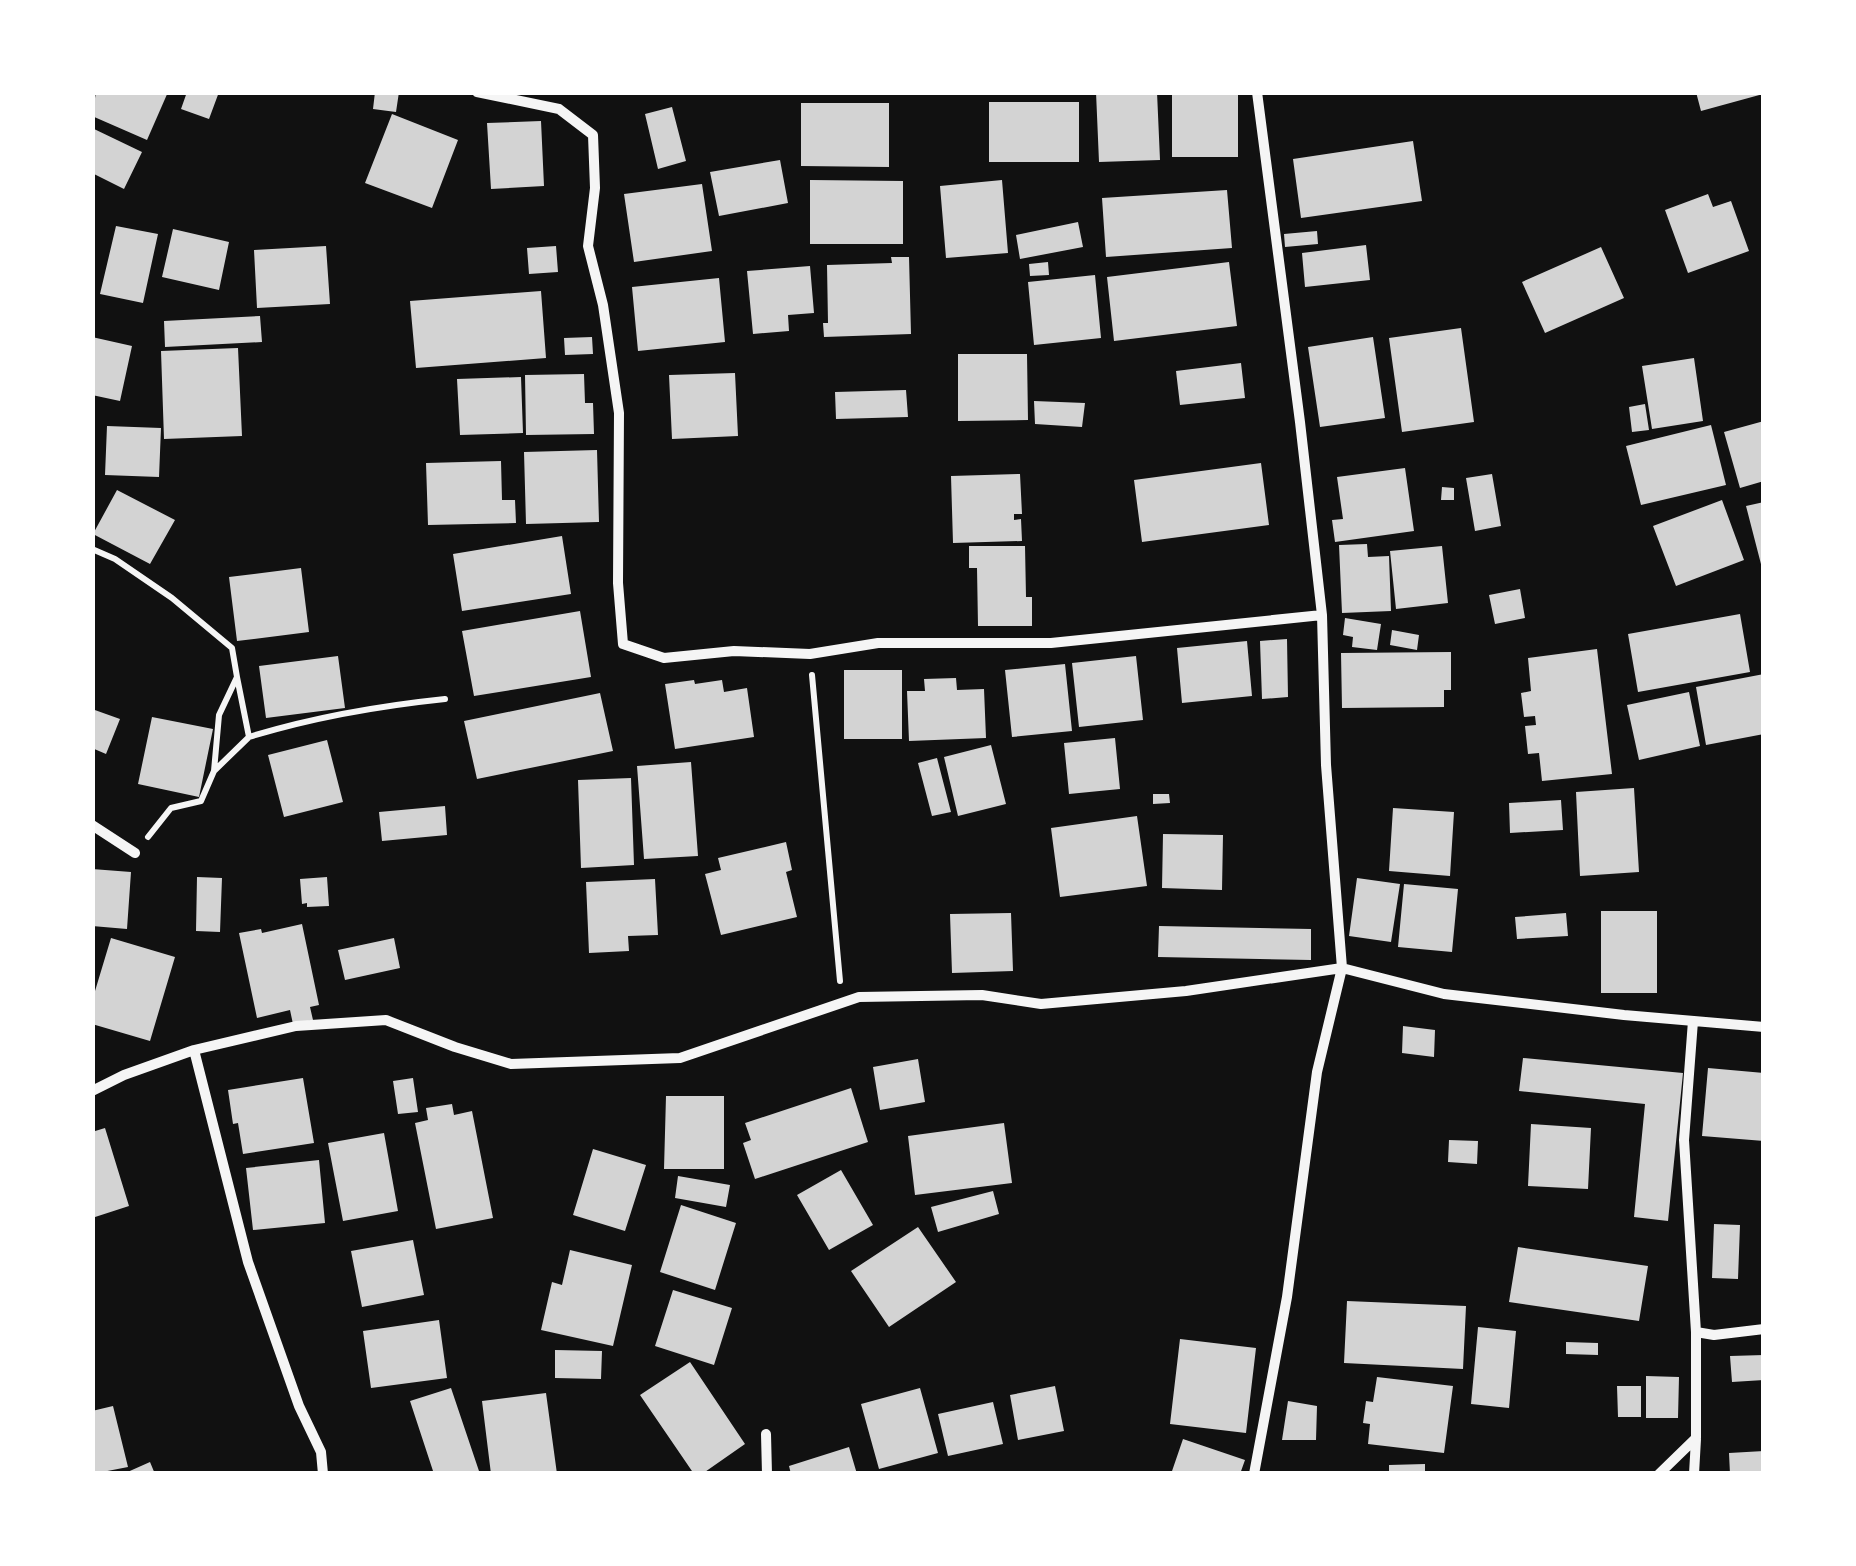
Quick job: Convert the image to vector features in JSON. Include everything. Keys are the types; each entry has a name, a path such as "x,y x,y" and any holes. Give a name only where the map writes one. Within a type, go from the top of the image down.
{"street":[{"path":"477,92 560,109 593,135 595,188 588,246 603,305 619,413 618,583 623,644 664,658 734,651 810,654 878,643 1051,643 1322,615"},
{"path":"1254,1474 1287,1297 1317,1072 1342,968 1326,765 1322,615 1257,92"},
{"path":"92,825 135,853"},
{"path":"92,1091 194,1050 296,1026 386,1020 511,1064 680,1058 859,997 982,995 1041,1004 1186,991 1342,968 1444,994 1764,1027"},
{"path":"1692,1021 1684,1140 1696,1332 1694,1474"},
{"path":"194,1050 248,1262 299,1406 320,1452 323,1474"},
{"path":"1696,1332 1714,1335 1764,1329"},
{"path":"766,1434 767,1474"},
{"path":"1659,1474 1696,1438"}],"path":[{"path":"92,550 115,559 172,598 232,648 249,737"},
{"path":"810,654 842,998"},
{"path":"135,853 171,808 201,802 214,770 219,715 237,677"},
{"path":"214,770 249,737 311,718 446,699"}],"building":[{"path":"96,92 168,92 147,140 92,116"},
{"path":"187,92 219,92 209,119 181,109"},
{"path":"375,92 399,92 396,112 373,109"},
{"path":"1096,92 1157,92 1160,160 1099,162"},
{"path":"1172,92 1238,92 1238,157 1172,157"},
{"path":"1696,92 1763,92 1763,94 1701,111"},
{"path":"989,102 1079,102 1079,162 989,162"},
{"path":"801,103 889,103 889,167 801,166"},
{"path":"672,107 686,161 658,169 645,114"},
{"path":"392,114 458,140 432,208 365,183"},
{"path":"541,121 544,186 491,189 487,123"},
{"path":"92,128 142,152 124,189 92,173"},
{"path":"1413,141 1422,201 1301,218 1293,159"},
{"path":"780,160 788,203 719,216 710,172"},
{"path":"810,180 903,181 903,244 810,244"},
{"path":"1002,180 1008,253 946,258 940,186"},
{"path":"702,184 712,251 634,262 624,194"},
{"path":"1227,190 1232,248 1106,257 1102,198"},
{"path":"1708,194 1713,207 1731,201 1749,251 1688,273 1665,210"},
{"path":"1078,222 1083,247 1020,259 1016,235"},
{"path":"116,226 158,234 143,303 100,294"},
{"path":"173,229 229,242 219,290 162,277"},
{"path":"1317,231 1318,244 1285,247 1284,234"},
{"path":"1366,245 1370,280 1305,287 1302,253"},
{"path":"326,246 330,304 257,308 254,250"},
{"path":"556,246 558,272 529,274 527,248"},
{"path":"1601,247 1624,298 1545,333 1522,282"},
{"path":"891,257 909,257 911,334 824,337 823,323 828,323 827,265 892,263"},
{"path":"1048,262 1049,275 1030,276 1029,264"},
{"path":"1229,262 1237,326 1114,341 1107,277"},
{"path":"810,266 814,313 788,315 789,331 753,334 747,271"},
{"path":"1095,275 1101,338 1034,345 1028,282"},
{"path":"719,278 725,342 638,351 632,287"},
{"path":"541,291 546,358 416,368 410,301"},
{"path":"260,316 262,342 165,347 164,321"},
{"path":"1461,328 1474,422 1402,432 1389,338"},
{"path":"92,337 132,346 120,401 92,395"},
{"path":"592,337 593,354 565,355 564,338"},
{"path":"1373,337 1385,418 1320,427 1308,347"},
{"path":"238,348 242,436 164,439 161,351"},
{"path":"958,354 1027,354 1028,420 958,421"},
{"path":"1694,358 1703,421 1652,429 1642,366"},
{"path":"1241,363 1245,398 1180,405 1176,371"},
{"path":"735,373 738,436 672,439 669,375"},
{"path":"584,374 585,403 593,403 594,434 526,435 525,375"},
{"path":"521,377 523,433 460,435 457,379"},
{"path":"906,390 908,417 836,419 835,392"},
{"path":"1034,401 1085,403 1082,427 1035,424"},
{"path":"1645,404 1649,430 1632,432 1629,407"},
{"path":"1764,421 1764,481 1740,488 1724,432"},
{"path":"1711,425 1726,485 1641,505 1626,446"},
{"path":"107,426 161,428 159,477 105,475"},
{"path":"597,450 599,522 526,524 524,452"},
{"path":"501,461 502,500 515,500 516,523 428,525 426,463"},
{"path":"1261,463 1269,525 1142,542 1134,480"},
{"path":"1405,468 1414,531 1335,542 1332,520 1343,519 1337,477"},
{"path":"1020,474 1022,514 1014,514 1014,520 1021,519 1022,541 953,543 951,476"},
{"path":"1492,474 1501,526 1475,531 1466,478"},
{"path":"1442,487 1454,488 1454,500 1441,500"},
{"path":"117,490 175,520 150,564 93,534"},
{"path":"1722,500 1744,560 1676,586 1653,526"},
{"path":"1764,502 1764,568 1762,568 1746,506"},
{"path":"562,536 571,594 462,611 453,554"},
{"path":"1367,544 1368,557 1389,556 1391,611 1342,613 1339,545"},
{"path":"969,546 1025,546 1026,597 1032,597 1032,626 978,626 977,568 969,568"},
{"path":"1442,546 1448,603 1396,609 1390,551"},
{"path":"301,568 309,632 237,641 229,577"},
{"path":"1520,589 1525,618 1495,624 1489,595"},
{"path":"580,611 591,677 474,696 462,631"},
{"path":"1740,614 1750,672 1638,692 1628,634"},
{"path":"1345,618 1381,624 1377,650 1352,647 1353,637 1343,635"},
{"path":"1392,630 1419,635 1417,650 1390,645"},
{"path":"1287,639 1288,697 1262,699 1260,641"},
{"path":"1247,641 1252,696 1182,703 1177,648"},
{"path":"1597,649 1612,774 1542,781 1539,753 1528,754 1525,726 1536,725 1535,716 1524,717 1521,693 1531,691 1528,658"},
{"path":"1451,652 1451,690 1444,690 1444,707 1342,708 1341,653"},
{"path":"338,656 345,708 266,718 259,666"},
{"path":"1136,656 1143,720 1079,727 1072,663"},
{"path":"1065,664 1072,731 1012,737 1005,670"},
{"path":"844,670 902,670 902,739 844,739"},
{"path":"1764,674 1764,734 1706,745 1696,687"},
{"path":"956,678 957,690 984,689 986,738 909,741 907,691 925,691 924,679"},
{"path":"694,680 695,684 722,680 724,692 747,688 754,737 675,749 665,684"},
{"path":"1689,692 1700,746 1639,760 1627,705"},
{"path":"600,693 613,751 477,779 464,721"},
{"path":"92,709 120,719 106,754 92,748"},
{"path":"152,717 213,729 199,797 138,784"},
{"path":"1115,738 1120,789 1069,794 1064,743"},
{"path":"327,740 343,802 284,817 268,755"},
{"path":"991,745 1006,804 958,816 944,757"},
{"path":"937,758 951,812 932,816 918,763"},
{"path":"691,762 698,856 644,859 637,766"},
{"path":"631,778 634,865 581,868 578,780"},
{"path":"1634,788 1639,872 1580,876 1576,792"},
{"path":"1153,794 1169,794 1170,803 1153,804"},
{"path":"1561,800 1563,830 1510,833 1509,803"},
{"path":"445,806 447,835 382,841 379,812"},
{"path":"1393,808 1454,812 1450,876 1389,871"},
{"path":"1137,816 1147,886 1060,897 1051,828"},
{"path":"1163,834 1223,835 1222,890 1162,888"},
{"path":"786,842 792,870 786,872 797,917 721,935 705,874 721,870 718,858"},
{"path":"92,869 131,872 127,929 92,926"},
{"path":"197,877 222,878 220,932 196,931"},
{"path":"327,877 329,906 302,904 300,879"},
{"path":"1357,878 1400,884 1391,942 1349,936"},
{"path":"655,879 658,935 628,936 629,951 589,953 586,882"},
{"path":"1404,884 1458,889 1452,952 1398,947"},
{"path":"1601,911 1657,911 1657,993 1601,993"},
{"path":"1011,913 1013,971 952,973 950,914"},
{"path":"1566,913 1568,936 1517,939 1515,917"},
{"path":"302,924 319,1005 310,1007 313,1020 293,1024 290,1010 257,1018 239,933 261,929 262,933"},
{"path":"1159,926 1311,929 1311,960 1158,957"},
{"path":"111,938 175,957 150,1041 92,1024 92,1001"},
{"path":"394,938 400,968 345,980 338,950"},
{"path":"1403,1026 1435,1030 1434,1057 1402,1053"},
{"path":"1523,1058 1683,1073 1668,1221 1634,1217 1645,1104 1519,1091"},
{"path":"918,1059 925,1102 880,1110 873,1067"},
{"path":"1708,1068 1764,1073 1764,1141 1702,1136"},
{"path":"303,1078 314,1143 243,1154 228,1090"},
{"path":"413,1078 418,1112 398,1114 393,1081"},
{"path":"851,1088 868,1142 755,1179 743,1143 751,1140 745,1123"},
{"path":"666,1096 724,1096 724,1169 664,1169"},
{"path":"452,1104 454,1115 472,1111 493,1218 436,1229 415,1123 428,1120 426,1108"},
{"path":"1004,1123 1012,1183 915,1195 908,1136"},
{"path":"1531,1124 1591,1128 1588,1189 1528,1186"},
{"path":"105,1128 129,1206 92,1218 92,1132"},
{"path":"384,1133 398,1211 343,1221 328,1143"},
{"path":"1449,1140 1478,1141 1477,1164 1448,1162"},
{"path":"593,1149 646,1165 625,1231 573,1215"},
{"path":"319,1160 325,1223 253,1230 246,1168"},
{"path":"841,1170 873,1225 829,1250 797,1195"},
{"path":"678,1176 730,1185 726,1207 675,1198"},
{"path":"993,1191 999,1214 938,1232 931,1207"},
{"path":"681,1205 736,1223 715,1290 660,1272"},
{"path":"1714,1224 1740,1225 1738,1279 1712,1278"},
{"path":"918,1227 956,1282 889,1327 851,1271"},
{"path":"413,1240 424,1295 362,1307 351,1251"},
{"path":"1518,1247 1648,1266 1639,1321 1509,1302"},
{"path":"570,1250 632,1265 613,1346 541,1330 552,1282 562,1285"},
{"path":"673,1290 732,1308 714,1365 655,1346"},
{"path":"1347,1301 1466,1306 1463,1369 1344,1363"},
{"path":"439,1320 447,1378 371,1388 363,1331"},
{"path":"1478,1327 1516,1331 1509,1408 1471,1404"},
{"path":"1180,1339 1256,1348 1246,1433 1170,1424"},
{"path":"1566,1342 1598,1343 1598,1355 1566,1354"},
{"path":"555,1350 602,1351 601,1379 555,1378"},
{"path":"1764,1355 1764,1380 1732,1382 1730,1356"},
{"path":"690,1362 745,1444 702,1474 694,1474 640,1395"},
{"path":"1646,1376 1679,1377 1678,1418 1646,1418"},
{"path":"1377,1377 1453,1386 1444,1453 1368,1444 1370,1424 1363,1423 1366,1401 1373,1402"},
{"path":"1055,1386 1064,1431 1018,1440 1010,1395"},
{"path":"1617,1386 1641,1386 1641,1417 1618,1417"},
{"path":"451,1388 480,1474 434,1474 410,1401"},
{"path":"920,1388 938,1453 879,1469 861,1404"},
{"path":"546,1393 557,1474 491,1474 482,1401"},
{"path":"1288,1401 1317,1406 1316,1440 1282,1440"},
{"path":"993,1402 1003,1444 948,1456 938,1414"},
{"path":"113,1406 128,1467 92,1474 92,1411"},
{"path":"1183,1439 1245,1460 1240,1474 1171,1474"},
{"path":"849,1447 857,1474 791,1474 789,1466"},
{"path":"1764,1451 1764,1474 1730,1474 1729,1453"},
{"path":"150,1462 155,1474 123,1474"},
{"path":"1425,1464 1425,1474 1389,1474 1389,1465"}]}
